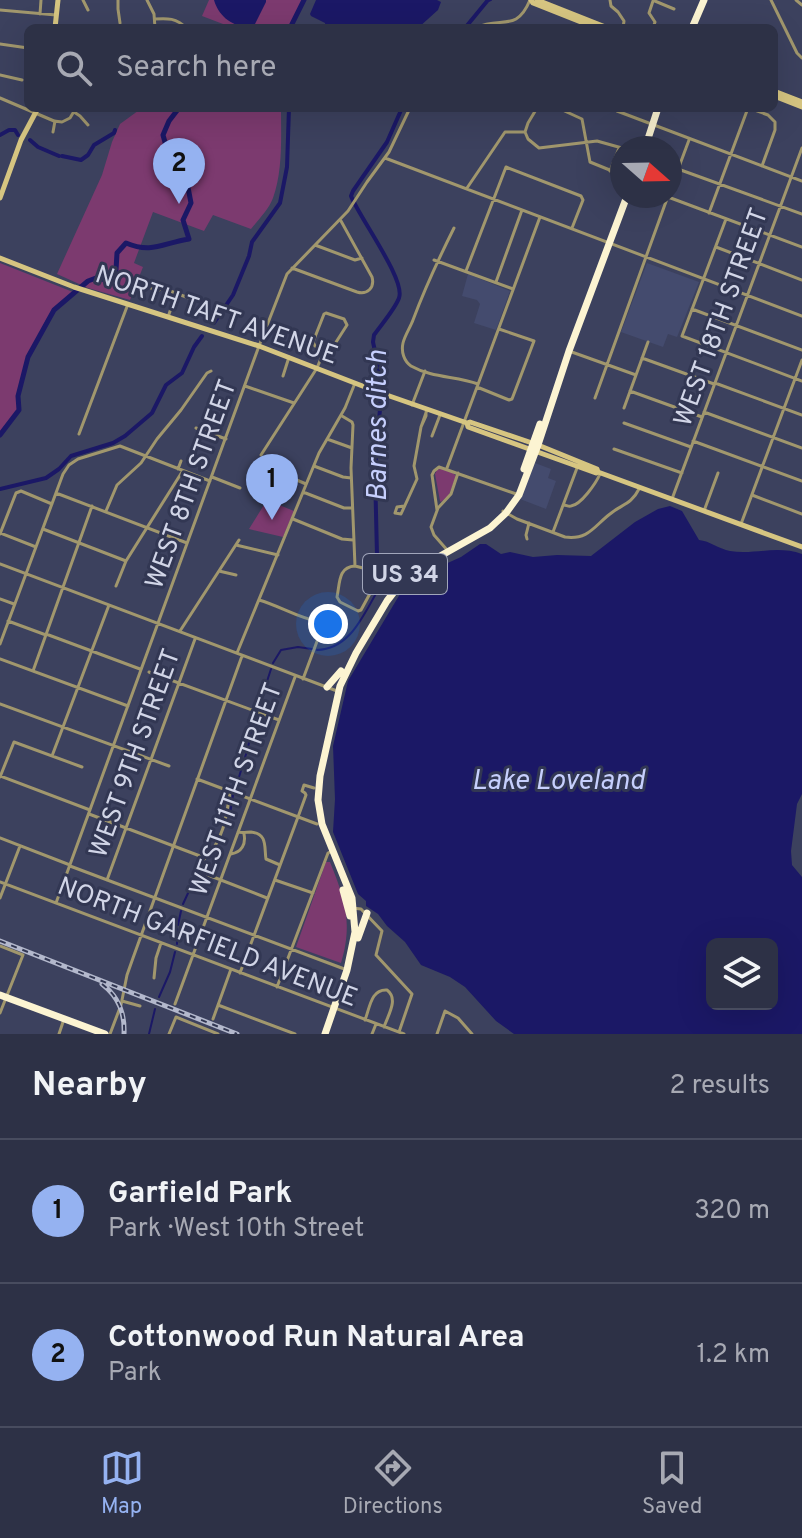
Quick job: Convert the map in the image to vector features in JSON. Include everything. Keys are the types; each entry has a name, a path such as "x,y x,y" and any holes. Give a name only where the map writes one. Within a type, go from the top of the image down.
{"highway":[{"path":"694,24 704,0"},
{"path":"650,136 660,112"},
{"name":"US 34","path":"323,1034 352,951 357,910 317,824 314,801 334,690 341,671 396,582 419,563 482,533 504,512 516,494 623,208"},
{"name":"US 34","path":"334,690 400,584 414,571 448,550"},
{"name":"US 34","path":"316,792 330,852 328,862 346,897 357,910"},
{"path":"352,951 357,910"},
{"name":"US 34","path":"344,969 357,910"},
{"path":"3,996 108,1034"}],"main road":[{"path":"55,24 58,0"},
{"path":"533,0 533,3 586,24"},
{"path":"533,0 597,24"},
{"path":"778,95 802,104"},
{"path":"0,198 21,140 36,112"},
{"name":"NORTH TAFT AVENUE","path":"0,258 74,287 259,346 426,411 470,422 802,547"},
{"name":"NORTH TAFT AVENUE","path":"535,447 577,467 600,472"}],"street":[{"path":"40,14 41,0"},
{"path":"83,0 88,10"},
{"path":"118,0 120,23"},
{"path":"147,0 153,10 155,24"},
{"path":"488,24 518,19 533,0"},
{"path":"610,0 624,24"},
{"path":"654,24 649,13 652,0 674,9"},
{"path":"771,0 802,58"},
{"path":"796,0 802,5"},
{"path":"0,10 56,15"},
{"path":"155,19 175,20 183,24"},
{"path":"0,44 24,47"},
{"path":"0,75 22,80"},
{"path":"0,98 24,106"},
{"path":"40,112 55,121 66,120 73,112"},
{"path":"77,112 88,125"},
{"name":"WEST 8TH STREET","path":"56,903 284,281 292,268 352,206 385,158 408,112"},
{"path":"535,112 525,132 533,145 539,148 586,142 610,144"},
{"path":"567,112 582,119 590,162 610,171"},
{"path":"619,112 802,181"},
{"path":"709,213 747,112"},
{"path":"760,112 771,116 775,122 762,166"},
{"path":"53,132 55,121"},
{"path":"466,189 505,132 525,132"},
{"path":"682,158 689,140"},
{"name":"WEST 18TH STREET","path":"672,499 802,148"},
{"path":"385,158 802,316"},
{"path":"466,271 507,167 581,196 583,200 572,228"},
{"path":"682,170 802,214"},
{"path":"682,201 802,247"},
{"path":"595,398 664,208"},
{"path":"496,282 522,210"},
{"path":"447,468 540,217"},
{"path":"726,219 682,336 802,381"},
{"path":"292,268 357,292 364,293 370,289 372,278 340,220"},
{"path":"454,228 436,260 403,346 403,355 408,363 425,371 443,378 467,380 498,396 512,399 534,341 499,329"},
{"path":"315,245 355,260 362,258"},
{"path":"716,247 802,280"},
{"path":"436,260 513,289"},
{"path":"161,288 194,300"},
{"path":"168,317 176,294"},
{"path":"79,434 128,304"},
{"path":"692,309 802,350"},
{"path":"328,313 344,319 347,325 331,350 324,351 313,342 324,314 328,313"},
{"path":"624,408 648,342"},
{"path":"261,455 317,368 324,351"},
{"path":"569,351 636,375"},
{"path":"283,376 289,357"},
{"path":"642,358 802,415"},
{"path":"741,524 802,360"},
{"path":"106,511 118,482 146,457 211,371"},
{"path":"412,405 425,371"},
{"path":"108,1034 120,1007 127,975 226,701 259,600 306,484 355,383"},
{"path":"245,386 294,403"},
{"path":"630,391 702,418"},
{"path":"404,506 417,479 414,466 426,411"},
{"path":"704,412 802,448"},
{"path":"341,415 353,424 351,478 355,566"},
{"path":"432,436 440,415"},
{"path":"624,423 691,447"},
{"path":"196,428 226,439"},
{"path":"327,439 352,448"},
{"path":"693,441 802,481"},
{"path":"0,643 63,474 78,459 117,446 240,488"},
{"path":"614,449 682,473"},
{"path":"116,586 126,561 180,470 181,461"},
{"path":"314,466 351,478"},
{"path":"437,510 433,473 438,467 516,494"},
{"path":"553,532 577,467"},
{"path":"564,505 577,504 596,484 600,472"},
{"path":"448,550 431,529 437,510 451,494 458,473"},
{"path":"704,511 718,473"},
{"path":"285,475 306,484"},
{"path":"504,512 573,538 592,532 611,513 632,500 639,488"},
{"path":"36,547 0,533 17,492 52,504"},
{"path":"303,492 344,508 352,508"},
{"path":"56,493 188,544"},
{"path":"752,495 802,514"},
{"path":"33,671 92,506"},
{"path":"292,519 342,539 353,540"},
{"path":"527,539 529,523"},
{"path":"42,529 126,561"},
{"path":"179,632 203,600 237,542 278,555"},
{"path":"0,564 334,690"},
{"path":"355,566 363,568 373,588 358,611 340,602 337,597 343,570 355,566"},
{"path":"219,571 236,575"},
{"path":"0,599 14,604"},
{"path":"259,600 322,623 303,679"},
{"path":"52,756 109,605"},
{"path":"8,621 142,669"},
{"path":"322,628 335,632"},
{"name":"WEST 9TH STREET","path":"107,880 196,639"},
{"path":"0,659 128,706"},
{"path":"149,672 279,720"},
{"name":"WEST 11TH STREET","path":"175,1004 295,676"},
{"path":"0,704 169,766"},
{"path":"82,767 14,742 0,776 200,856 206,873 268,898"},
{"path":"197,779 317,824"},
{"path":"240,973 306,795 302,791 304,785 316,792"},
{"path":"203,860 221,834 230,791"},
{"path":"238,832 263,837 266,859 280,865"},
{"path":"230,854 243,847 244,834"},
{"path":"0,838 344,969"},
{"path":"0,898 20,846"},
{"path":"277,987 328,862"},
{"path":"275,880 313,893"},
{"name":"NORTH GARFIELD AVENUE","path":"0,882 401,1033"},
{"path":"357,910 382,931 376,955 412,994 401,1033"},
{"path":"154,978 161,943"},
{"path":"0,946 23,955 3,996 0,1013"},
{"path":"213,1019 231,969"},
{"path":"365,1020 376,992 387,990 394,999 384,1027"},
{"path":"122,1001 140,1006"},
{"path":"218,1005 295,1034"},
{"path":"437,1034 445,1011 458,1018 472,1034"},
{"path":"169,1034 176,1017 215,1033"},
{"path":"59,1034 64,1019"},
{"path":"372,1034 376,1024"}],"shaded area":[{"path":"209,0 305,0 294,24 223,24 202,16"},
{"path":"136,112 281,112 281,153 273,198 251,229 213,215 204,231 153,212 134,263 143,267 130,300 88,288 57,274 102,175 120,124"},
{"path":"0,263 73,292 54,308 46,320 27,358 17,397 17,410 0,432"},
{"path":"647,263 699,282 677,337 668,334 663,347 621,332"},
{"path":"468,274 510,291 496,330 474,323 480,304 477,300 462,296"},
{"path":"535,463 551,469 548,478 556,481 546,509 520,499"},
{"path":"442,468 456,476 449,495 441,502 435,474"},
{"path":"267,500 294,511 283,537 249,529"},
{"path":"326,862 330,862 346,911 345,949 341,963 296,947"}],"water":[{"path":"214,0 266,0 255,24 235,24 224,17"},
{"path":"316,0 441,2 438,10 422,24 325,24 310,14"},
{"name":"Lake Loveland","path":"670,506 682,511 699,540 726,550 784,550 802,554 802,794 797,804 791,851 792,865 802,877 802,1034 514,1034 496,1021 465,987 421,965 405,942 366,906 366,901 358,894 333,832 333,746 348,681 400,594 397,591 402,585 406,588 422,582 441,566 480,544 486,544 501,554 591,556 635,522"}],"waterway":[{"path":"292,24 304,0"},
{"name":"Barnes ditch","path":"468,24 488,0"},
{"path":"0,435 19,410 18,396 28,357 54,310 88,281 96,278 107,280 116,270 117,253 126,243 151,248 189,239 183,220 191,203 186,177 168,153 163,135 176,112"},
{"path":"214,323 233,295 252,242 280,203 287,167 289,112"},
{"name":"Barnes ditch","path":"390,581 378,567 377,555 375,471 382,384 373,342 374,335 399,298 399,289 389,263 351,196 387,142 400,112"},
{"path":"0,135 9,130 15,130 18,135"},
{"path":"62,156 81,160 94,145 115,130"},
{"path":"30,140 59,156"},
{"path":"0,489 46,478 71,456 125,436 152,413 166,385 182,373 202,336"},
{"path":"317,650 329,648 348,636 380,587"},
{"path":"273,663 281,650 298,647 312,649"},
{"path":"258,709 271,669"},
{"path":"235,790 256,714"},
{"path":"230,814 233,795"},
{"path":"183,904 202,869"},
{"path":"178,925 181,911"},
{"path":"177,929 177,944"},
{"path":"159,997 175,952"},
{"path":"149,1034 155,1009"}],"railway":[{"path":"0,941 237,1034"},
{"path":"102,984 120,1006 124,1034"}],"place":[{"name":"Cottonwood Run Natural Area","path":"179,204"},
{"name":"Garfield Park","path":"272,520"}]}
